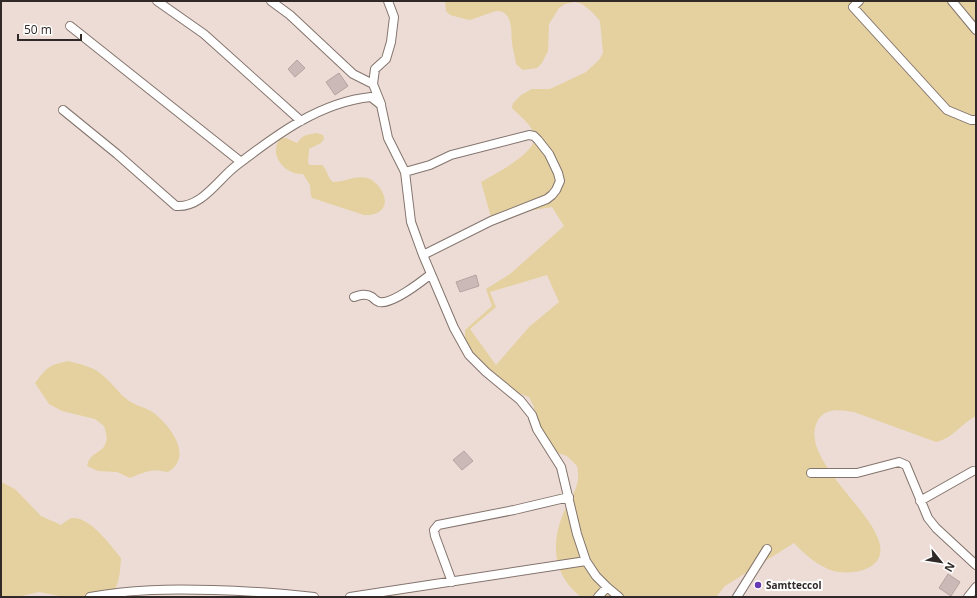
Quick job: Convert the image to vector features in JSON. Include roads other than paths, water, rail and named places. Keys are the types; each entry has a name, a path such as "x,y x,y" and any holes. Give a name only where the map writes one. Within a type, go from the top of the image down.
{"street":[{"path":"157,1 204,34 301,121"},
{"path":"271,1 290,15 353,74 373,84"},
{"path":"388,1 394,17 391,42 386,59 375,69 373,84 381,105 388,138 405,172 411,222 423,255 454,328 469,355 486,372 520,400 532,415 537,429 561,467 577,534 586,561 596,576 619,597"},
{"path":"859,1 853,7 947,110 971,120 976,120"},
{"path":"952,1 976,30"},
{"path":"70,26 241,162"},
{"path":"63,110 117,154 176,206 183,207 193,204 241,162 301,121 336,104 354,99 371,97 381,105"},
{"path":"405,172 430,165 451,155 529,135 534,136 549,154 560,180 556,190 546,199 491,221 423,255"},
{"path":"354,297 364,294 370,296 378,302 385,303 408,290 431,274"},
{"path":"811,473 857,473 899,462 903,463 906,465 928,518 936,528 976,565"},
{"path":"920,501 973,471"},
{"path":"452,582 435,536 434,530 438,525 514,510 569,496"},
{"path":"737,597 767,549"},
{"path":"350,597 586,561"},
{"path":"598,597 607,587"},
{"path":"968,597 976,587"},
{"path":"90,597 142,590 194,590 250,591 314,597"}],"place":[{"name":"Samtteccol","path":"758,585"}]}
